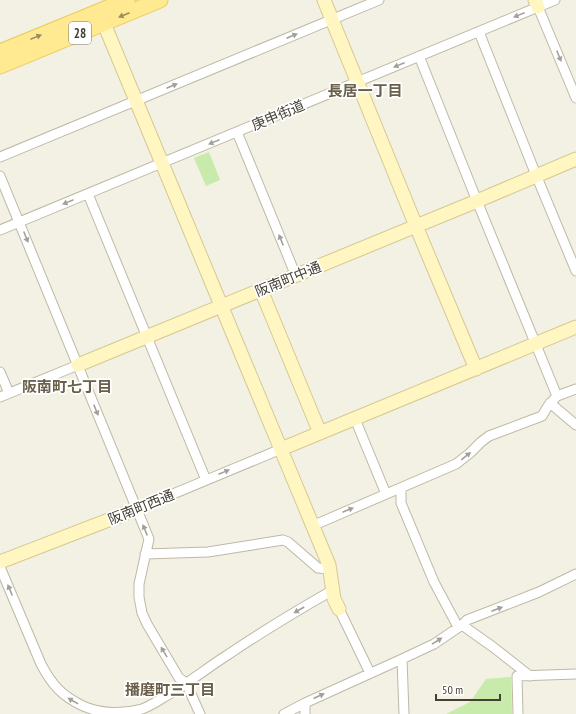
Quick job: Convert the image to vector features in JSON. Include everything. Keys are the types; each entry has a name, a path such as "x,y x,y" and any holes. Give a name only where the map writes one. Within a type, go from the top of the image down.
{"main road":[{"name":"28","path":"0,66 101,18 127,0"},
{"name":"28","path":"0,52 160,0"}],"street":[{"path":"324,0 476,369"},
{"path":"0,157 379,0"},
{"name":"庚申街道","path":"0,230 478,32 537,4 555,0"},
{"path":"537,4 576,98"},
{"path":"101,18 329,565 334,599 370,673"},
{"path":"478,32 576,271"},
{"path":"419,56 557,396"},
{"path":"237,132 296,276"},
{"name":"阪南町中通","path":"4,395 296,276 576,159"},
{"path":"0,176 149,539 139,584 139,597 146,624 179,678 186,684 200,714"},
{"path":"88,194 206,480"},
{"path":"261,290 320,433"},
{"path":"281,449 576,327"},
{"path":"0,372 4,395"},
{"path":"312,526 456,464 470,453 480,442 489,436 542,416 550,403 557,396 576,389"},
{"path":"550,403 576,425"},
{"path":"355,418 386,494"},
{"name":"阪南町西通","path":"0,562 137,509 281,449"},
{"path":"401,488 401,503 434,582 460,626 493,647 530,676"},
{"path":"145,554 208,552 283,540 288,542 318,568 330,569"},
{"path":"0,567 44,670 61,693 72,701 98,711 115,713 127,713 154,704 278,622 333,590"},
{"path":"284,714 434,644 467,620 539,592 576,574"},
{"path":"402,660 404,714"},
{"path":"518,714 517,676 576,674"},
{"path":"305,703 305,714"}],"green space":[{"path":"209,152 220,180 206,186 194,158"},
{"path":"511,677 512,714 446,714 470,702 486,679"}],"district":[{"name":"長居一丁目","path":"365,91"},
{"name":"阪南町七丁目","path":"67,387"},
{"name":"播磨町三丁目","path":"170,690"}]}
